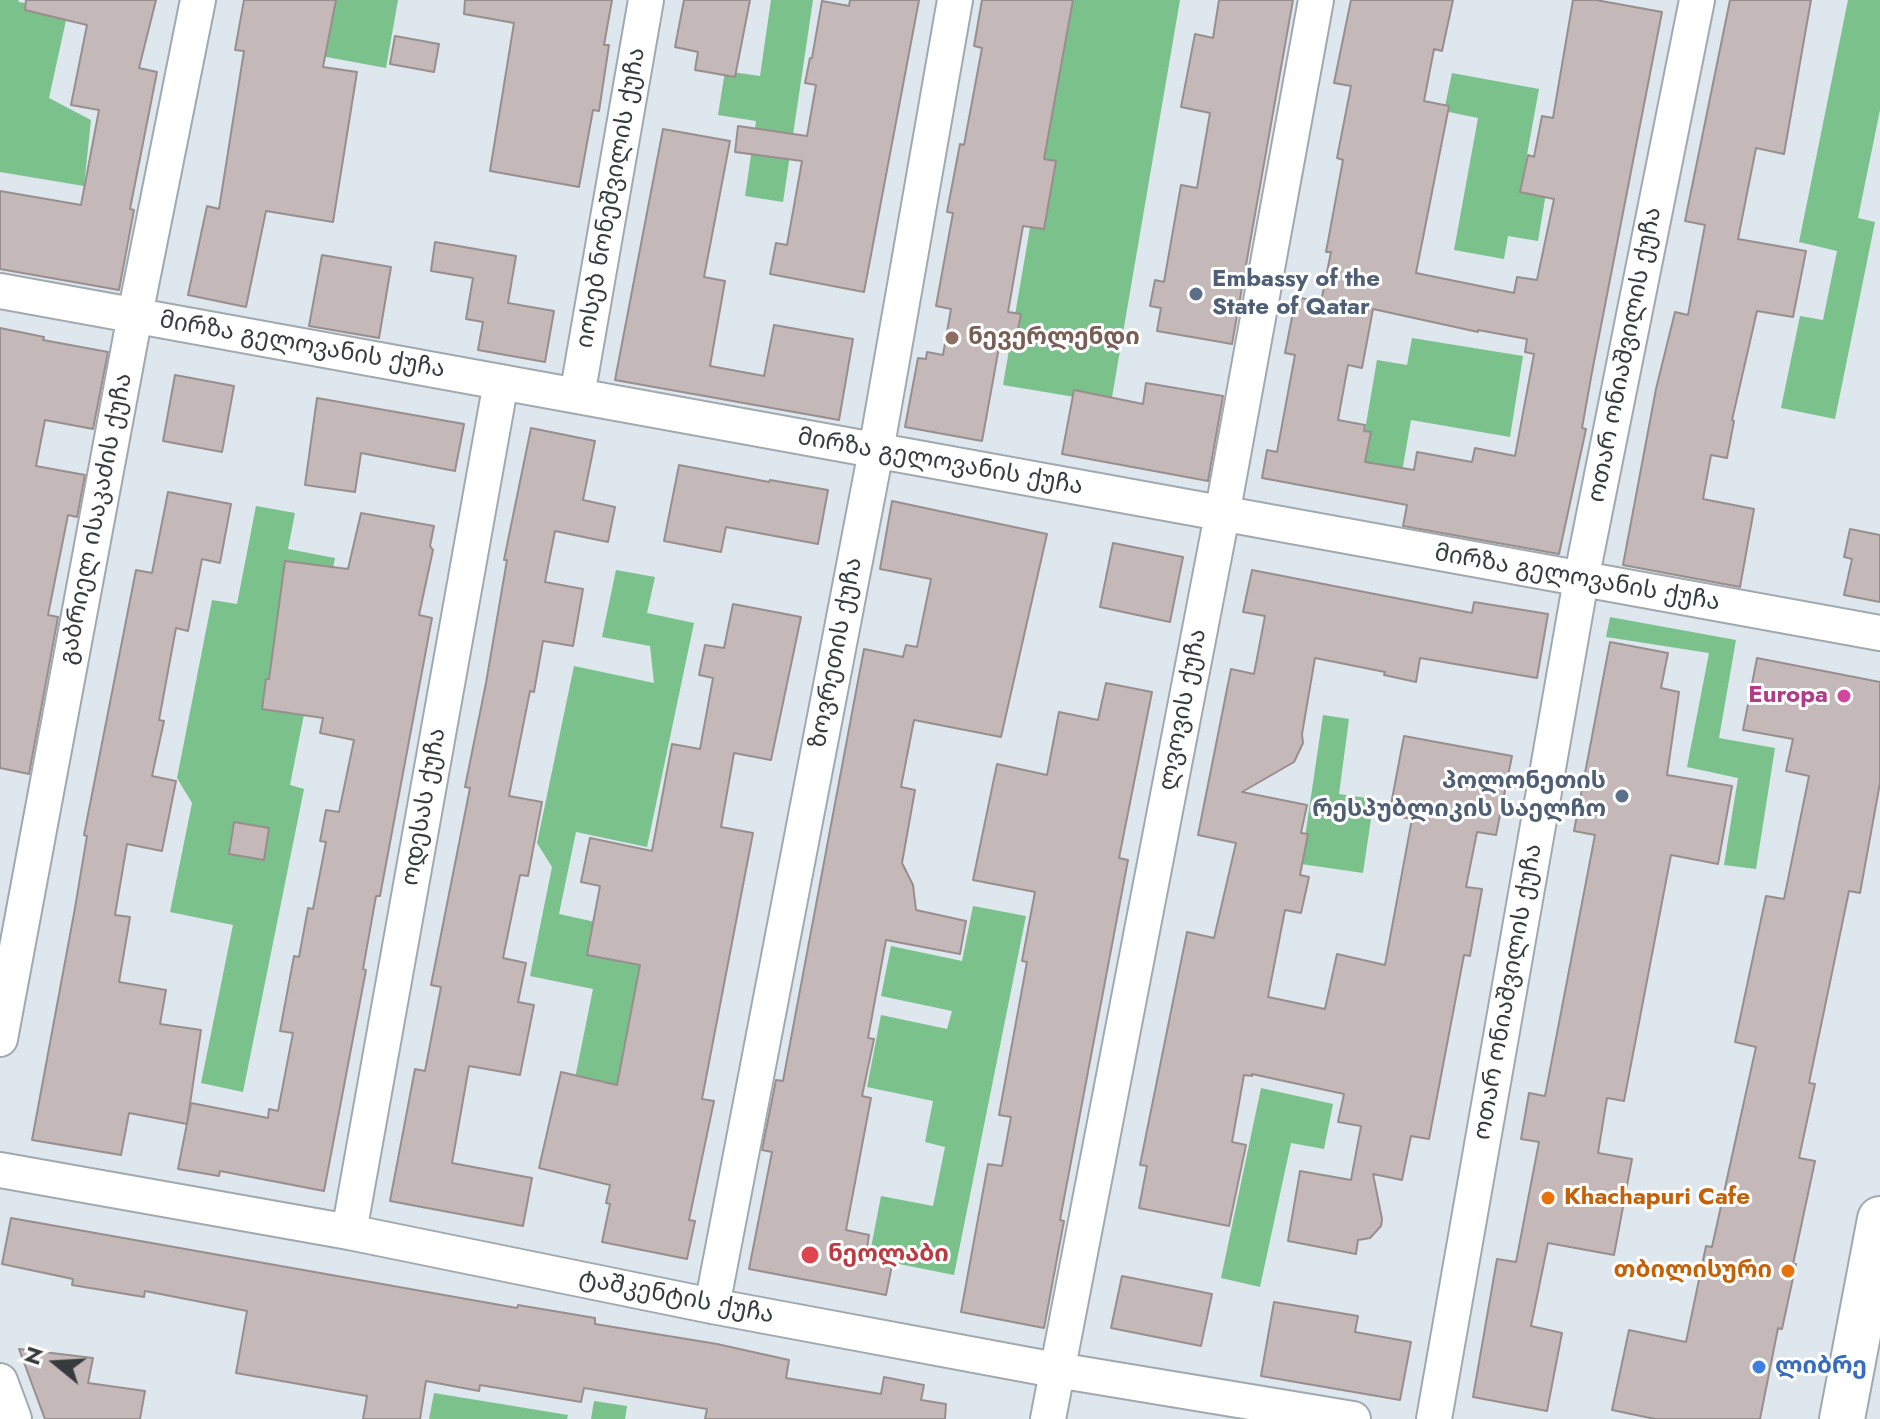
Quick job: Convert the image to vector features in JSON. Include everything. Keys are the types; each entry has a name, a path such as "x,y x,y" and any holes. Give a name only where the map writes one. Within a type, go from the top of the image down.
{"main road":[{"path":"1842,1419 1880,1219"}],"street":[{"name":"გაბრიელ ისაკაძის ქუჩა","path":"0,1039 135,315 198,0"},
{"name":"იოსებ ნონეშვილის ქუჩა","path":"577,396 646,0"},
{"name":"ზოვრეთის ქუჩა","path":"712,1306 876,451 955,0"},
{"name":"ლვოვის ქუჩა","path":"1048,1419 1222,515 1316,0"},
{"name":"ოთარ ონიაშვილის ქუჩა","path":"1434,1419 1581,580 1697,0"},
{"name":"მირზა გელოვანის ქუჩა","path":"0,291 1880,633"},
{"name":"ოდესას ქუჩა","path":"349,1232 501,382"},
{"name":"ტაშკენტის ქუჩა","path":"0,1170 349,1232 712,1306 1057,1370 1353,1419"},
{"path":"0,1381 14,1419"}],"green space":[{"path":"0,0 18,0 68,11 49,98 91,120 84,186 0,172"},
{"path":"326,0 398,0 386,68 316,55"},
{"path":"771,0 813,0 783,202 745,196 756,121 718,115 725,71 760,76"},
{"path":"1069,0 1180,0 1111,403 1003,385"},
{"path":"1848,0 1880,0 1880,110 1858,218 1875,222 1835,419 1781,408 1800,316 1823,320 1837,251 1799,242"},
{"path":"1452,73 1539,89 1522,182 1547,187 1538,241 1508,236 1504,259 1454,250 1478,118 1444,111"},
{"path":"1412,338 1523,356 1510,437 1411,420 1401,478 1358,471 1377,360 1407,365"},
{"path":"256,506 295,513 288,549 335,558 290,785 304,789 243,1092 201,1083 233,925 170,912 192,803 177,778 212,600 237,604"},
{"path":"616,570 655,577 647,613 694,623 647,847 576,832 559,914 627,929 643,957 603,1156 561,1148 593,989 530,976 552,867 537,843 574,666 654,683 650,646 602,637"},
{"path":"1610,617 1736,640 1719,738 1775,748 1756,869 1724,865 1738,778 1687,767 1709,653 1606,637"},
{"path":"1323,715 1349,719 1339,794 1374,799 1363,873 1301,864"},
{"path":"973,906 1026,916 954,1275 869,1258 881,1196 933,1206 945,1147 925,1142 933,1101 867,1087 881,1015 947,1029 952,1011 881,996 891,946 962,961"},
{"path":"1261,1088 1333,1104 1324,1149 1291,1143 1260,1287 1221,1278"},
{"path":"434,1393 568,1415 567,1419 429,1419"},
{"path":"594,1401 627,1406 625,1419 591,1419"}],"building":[{"path":"26,0 156,0 139,68 157,72 130,209 134,210 119,290 0,269 0,191 81,205 99,110 71,105 87,25 25,10"},
{"path":"244,0 336,0 323,67 357,72 333,222 266,211 246,307 188,295 207,206 219,209 244,51 235,50"},
{"path":"465,0 612,0 604,45 609,45 599,111 593,110 579,187 490,171 514,23 464,14"},
{"path":"684,0 750,0 735,77 695,70 698,52 675,47"},
{"path":"850,0 919,0 864,292 770,274 776,243 787,245 802,161 735,152 738,126 807,136 816,85 805,83 822,1 849,6"},
{"path":"982,0 1073,0 1044,159 1056,161 1044,229 1023,226 1008,312 1021,314 1016,339 1001,336 982,441 905,427 918,358 926,359 927,352 943,355 951,309 936,306 953,213 947,212 960,144 964,145 982,48 974,46"},
{"path":"1219,0 1293,0 1232,344 1157,331 1161,308 1150,306 1155,280 1164,282 1181,185 1197,188 1210,113 1181,107 1195,34 1213,38"},
{"path":"1351,0 1453,0 1442,51 1434,49 1424,101 1449,106 1416,273 1514,293 1517,277 1537,280 1554,199 1520,192 1528,155 1534,157 1542,116 1553,118 1573,0 1596,0 1662,12 1592,372 1582,428 1586,429 1559,554 1403,526 1407,505 1262,478 1267,450 1277,452 1295,355 1285,353 1296,297 1321,302 1331,252 1326,252 1343,160 1337,158 1351,86 1334,83","holes":["1373,309 1478,332 1527,339 1525,352 1534,354 1515,456 1475,448 1472,462 1417,452 1414,470 1365,462 1371,432 1364,431 1365,425 1338,420 1348,365 1362,368"]},
{"path":"1730,0 1811,0 1784,154 1756,148 1738,239 1806,251 1793,317 1757,311 1732,420 1727,458 1711,455 1703,499 1754,509 1740,587 1623,565 1656,389 1675,312 1688,315 1705,225 1685,221"},
{"path":"395,36 439,44 434,72 390,64"},
{"path":"663,129 730,141 704,277 725,281 710,366 764,376 774,325 853,339 839,420 615,380"},
{"path":"435,242 516,256 508,303 554,311 545,362 478,350 483,322 466,319 473,278 431,271"},
{"path":"322,255 391,267 379,338 309,326"},
{"path":"0,328 108,352 93,429 45,420 36,466 85,475 77,517 68,515 48,615 58,617 29,774 0,768"},
{"path":"175,375 234,386 222,452 163,441"},
{"path":"1146,383 1223,396 1208,481 1062,454 1074,390 1143,404"},
{"path":"317,398 464,424 455,471 361,453 355,492 305,485"},
{"path":"531,428 595,441 583,500 615,507 608,542 555,531 545,582 583,589 573,646 543,641 509,796 542,802 528,876 520,875 503,958 526,963 518,1002 534,1005 520,1075 469,1066 452,1163 532,1178 523,1226 390,1201 415,1069 425,1071 441,987 431,985 470,788 465,787 486,683 507,560 504,560"},
{"path":"679,465 828,490 818,544 726,527 721,552 664,541"},
{"path":"168,492 231,504 220,563 202,559 188,631 176,628 159,720 164,721 152,776 176,781 162,851 127,844 115,915 130,917 119,982 166,990 160,1024 201,1030 187,1124 129,1113 121,1155 32,1140 75,908 87,836 84,835 136,570 152,573"},
{"path":"892,501 1047,534 1001,737 914,720 901,787 915,790 902,863 913,885 916,910 966,921 960,954 886,940 868,1038 874,1039 862,1096 871,1098 846,1230 869,1235 866,1254 893,1260 886,1295 749,1269 772,1152 762,1150 776,1080 783,1081 864,649 903,657 906,645 917,647 931,579 880,569"},
{"path":"361,513 434,526 430,546 433,550 419,615 432,618 380,896 376,896 363,969 366,970 324,1191 220,1171 219,1176 178,1169 191,1103 268,1118 269,1109 278,1111 293,1033 280,1031 294,956 299,957 308,908 313,909 326,842 320,841 326,810 339,812 354,740 320,733 323,718 262,709 266,679 269,679 285,561 348,569"},
{"path":"1850,529 1880,535 1880,602 1844,595 1852,559 1844,557"},
{"path":"1113,543 1183,557 1170,622 1100,607"},
{"path":"1252,570 1472,613 1474,602 1548,614 1537,678 1420,658 1416,682 1384,675 1385,672 1315,658 1303,743 1294,762 1242,792 1307,805 1301,833 1308,834 1300,875 1309,877 1301,913 1285,910 1268,997 1325,1009 1337,954 1385,965 1412,819 1389,815 1404,736 1512,756 1496,835 1477,832 1466,887 1482,889 1470,956 1464,955 1429,1139 1411,1136 1402,1180 1373,1174 1381,1226 1370,1238 1358,1240 1356,1254 1288,1241 1300,1171 1351,1180 1361,1126 1338,1122 1344,1094 1252,1074 1244,1075 1232,1142 1246,1145 1229,1226 1139,1208 1147,1166 1140,1165 1187,932 1214,938 1236,843 1198,835 1231,669 1254,674 1265,616 1243,612"},
{"path":"733,604 801,617 771,760 734,753 721,827 753,833 702,1099 714,1101 689,1220 695,1221 687,1259 602,1242 610,1204 606,1203 610,1185 539,1168 561,1072 617,1085 640,965 587,955 600,886 581,882 590,838 652,851 672,744 700,749 713,678 699,675 705,645 724,648"},
{"path":"1610,642 1668,653 1661,688 1679,692 1667,775 1732,786 1718,864 1671,855 1624,1101 1607,1098 1598,1153 1632,1159 1614,1255 1548,1243 1531,1326 1562,1333 1547,1411 1473,1397 1497,1259 1516,1262 1539,1142 1521,1139 1529,1093 1545,1096 1595,835 1574,831"},
{"path":"1757,658 1880,682 1880,783 1860,893 1849,891 1809,1083 1815,1084 1799,1158 1815,1161 1793,1264 1796,1264 1782,1329 1778,1328 1760,1419 1655,1419 1612,1410 1629,1330 1686,1342 1706,1246 1712,1247 1756,1047 1735,1042 1766,896 1784,899 1809,776 1786,771 1793,739 1743,730"},
{"path":"1106,683 1152,692 1119,858 1128,860 1060,1220 1064,1221 1044,1328 961,1312 988,1164 1002,1166 1011,1117 999,1115 1027,962 1022,961 1035,892 973,880 997,764 1047,775 1059,712 1098,720"},
{"path":"234,822 269,828 264,860 229,854"},
{"path":"11,1218 517,1308 518,1305 595,1318 595,1324 717,1344 789,1360 786,1378 881,1394 884,1377 924,1385 921,1400 946,1404 945,1419 705,1419 707,1409 584,1388 581,1402 480,1385 479,1391 426,1381 420,1419 363,1419 367,1396 236,1373 247,1311 145,1291 144,1297 72,1285 73,1279 2,1264"},
{"path":"1122,1276 1212,1294 1201,1346 1111,1328"},
{"path":"1274,1302 1358,1316 1355,1332 1411,1342 1400,1400 1261,1376"},
{"path":"19,1349 93,1358 88,1383 145,1391 140,1419 45,1419"}],"place":[{"name":"Embassy of the State of Qatar","path":"1196,294"},
{"name":"ნევერლენდი","path":"952,338"},
{"name":"Europa","path":"1844,696"},
{"name":"პოლონეთის რესპუბლიკის საელჩო","path":"1622,796"},
{"name":"Khachapuri Cafe","path":"1548,1198"},
{"name":"ნეოლაბი","path":"810,1255"},
{"name":"თბილისური","path":"1788,1271"},
{"name":"ლიბრე","path":"1759,1367"}]}
